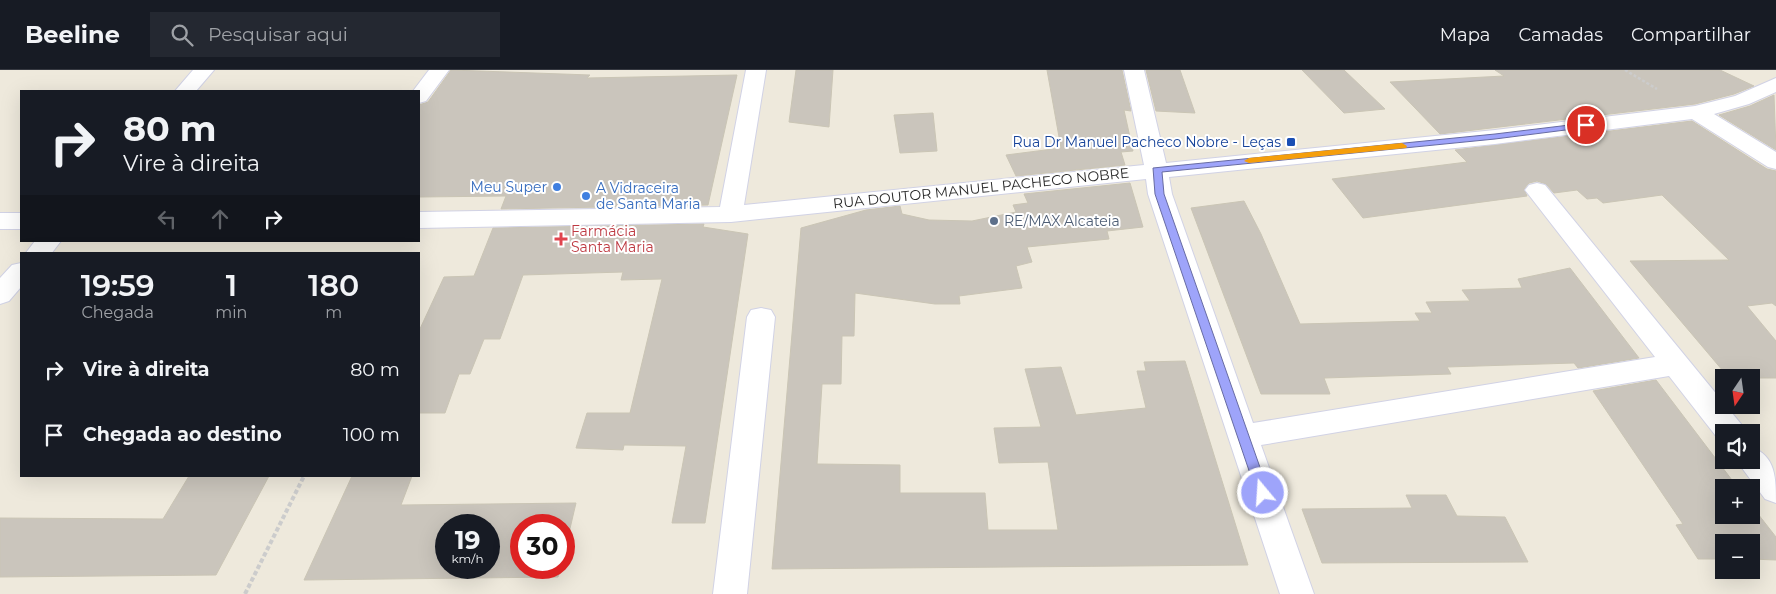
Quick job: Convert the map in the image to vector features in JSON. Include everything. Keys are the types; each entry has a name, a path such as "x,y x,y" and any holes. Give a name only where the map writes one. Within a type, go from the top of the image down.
{"street":[{"path":"186,90 204,70"},
{"path":"420,96 439,70"},
{"path":"731,214 756,70"},
{"path":"1134,70 1160,194 1297,594"},
{"name":"RUA DOUTOR MANUEL PACHECO NOBRE","path":"420,220 731,214 1495,137 1696,112 1742,100 1776,84"},
{"path":"1696,112 1776,162"},
{"path":"1537,190 1724,424"},
{"path":"0,221 20,221"},
{"path":"39,252 48,242"},
{"path":"0,295 20,272"},
{"path":"730,594 761,317"},
{"path":"1244,436 1676,364"},
{"path":"1759,469 1776,490"}],"path":[{"path":"245,594 304,477"}],"building":[{"path":"451,70 590,75 587,78 737,75 708,205 501,209 506,196 420,197 420,105 428,102"},
{"path":"796,70 833,70 829,127 789,122"},
{"path":"1047,70 1122,70 1131,111 1124,110 1133,151 1121,152 1125,165 1016,176 1006,155 1061,148"},
{"path":"1146,70 1180,70 1195,113 1156,111"},
{"path":"1302,70 1344,70 1385,109 1344,113"},
{"path":"1495,70 1720,70 1754,86 1734,94 1695,104 1440,134 1390,82 1504,76"},
{"path":"1774,95 1776,150 1719,115 1750,106"},
{"path":"933,113 937,151 900,153 894,115"},
{"path":"1692,121 1767,169 1776,171 1776,306 1772,303 1747,306 1776,341 1776,378 1760,378 1760,369 1721,369 1630,261 1729,260 1662,195 1603,203 1597,198 1587,199 1577,190 1554,193 1546,184 1537,181 1529,183 1524,189 1527,196 1363,218 1332,179 1467,162 1455,150"},
{"path":"1130,183 1143,227 1107,231 1109,239 1027,247 1032,262 1016,266 1022,288 959,296 960,304 935,304 855,293 854,336 842,336 841,384 822,384 817,464 900,465 900,493 985,493 988,530 1058,530 1048,462 999,463 994,428 1041,427 1025,369 1061,367 1076,415 1146,408 1137,371 1146,371 1144,362 1185,361 1248,565 772,569 801,228 866,210 900,206 902,214 929,220 972,221 1016,212 1013,205 1028,203 1024,194"},
{"path":"1244,201 1261,234 1300,324 1420,321 1415,313 1432,313 1426,302 1470,301 1462,290 1522,288 1518,279 1570,268 1639,358 1578,368 1574,363 1447,367 1451,374 1324,378 1330,394 1261,394 1191,208"},
{"path":"704,224 703,227 748,234 705,523 672,523 686,446 624,445 623,450 576,448 587,413 630,413 662,279 621,280 623,272 523,275 500,339 484,339 470,374 459,374 445,413 420,413 420,329 444,277 474,276 493,228"},
{"path":"1656,380 1715,458 1715,469 1724,469 1731,479 1715,479 1715,524 1760,524 1760,517 1776,537 1776,560 1760,559 1760,534 1715,534 1715,559 1698,559 1676,525 1683,524 1593,391"},
{"path":"188,477 268,477 216,575 0,577 0,518 163,519"},
{"path":"352,477 412,477 401,505 576,503 573,514 510,514 510,578 500,578 500,514 435,514 435,578 304,580"},
{"path":"1406,495 1446,495 1457,516 1505,517 1528,562 1322,563 1302,509 1412,508"}],"slow traffic":[{"path":"1249,161 1402,146"}],"place":[{"name":"Rua Dr Manuel Pacheco Nobre - Leças","path":"1291,142"},
{"name":"Meu Super","path":"557,187"},
{"name":"A Vidraceira de Santa Maria","path":"586,196"},
{"name":"RE/MAX Alcateia","path":"994,221"},
{"name":"Farmácia Santa Maria","path":"561,239"}],"route":[{"path":"1263,493 1160,194 1156,170 1495,137 1586,125"}]}
